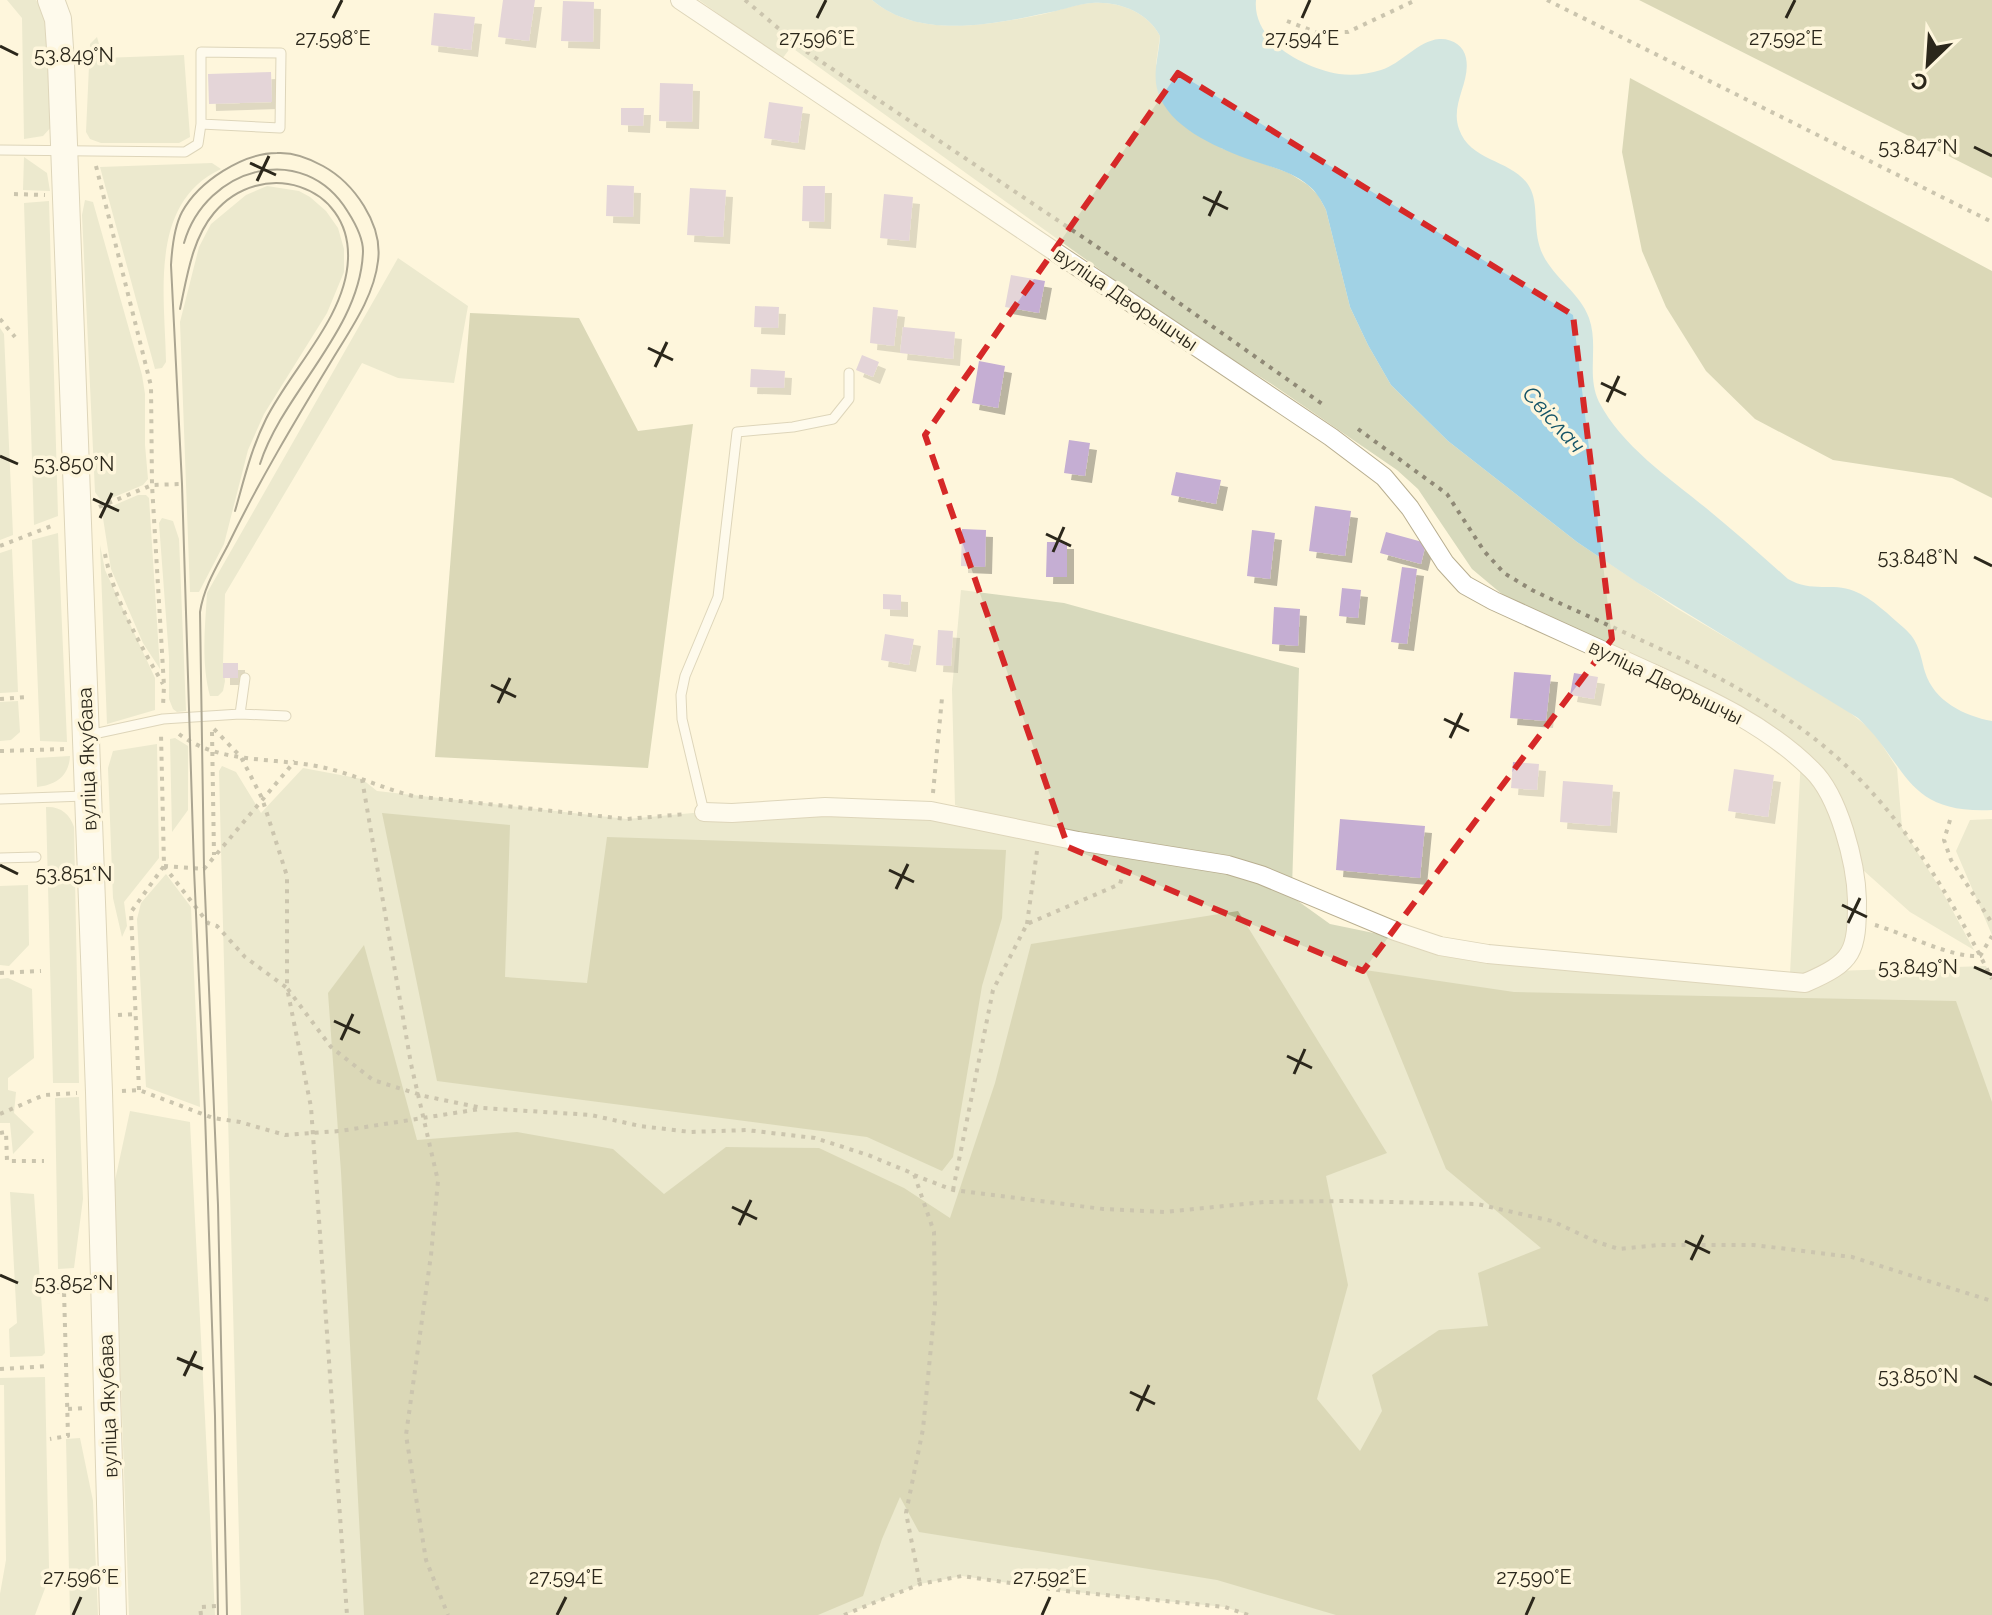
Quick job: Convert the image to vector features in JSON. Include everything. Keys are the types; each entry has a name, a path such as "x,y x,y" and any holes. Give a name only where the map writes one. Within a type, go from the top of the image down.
{"main road":[{"name":"вуліца Якубава","path":"51,0 58,19 64,150 100,1115 113,1615"}],"street":[{"name":"вуліца Дворышчы","path":"680,0 1331,437 1384,477 1410,508 1445,563 1465,585 1718,704 1772,737 1814,771 1834,803 1850,851 1857,892 1857,934 1851,953 1834,971 1805,983 1504,955 1440,946 1395,931 1261,875 1228,865 931,811 825,807 704,812"}],"lane":[{"path":"0,150 185,152 198,144 201,52 281,53 280,128 201,124"},
{"path":"704,812 682,719 681,695 685,676 718,597 737,432 793,427 833,419 849,399 849,373"},
{"path":"240,714 245,678"},
{"path":"86,736 163,719 240,714 286,716"},
{"path":"0,799 88,796"},
{"path":"0,858 36,857"}],"path":[{"path":"1287,21 1318,33 1348,32 1416,0"},
{"path":"1547,0 1992,222"},
{"path":"92,152 151,386 152,485 164,686 160,727 164,866 208,923 217,926 245,957 287,988 331,1047 373,1080 482,1108 591,1115 640,1126 691,1132 746,1130 815,1138 868,1155 953,1190 1103,1209 1165,1212 1277,1202 1477,1204 1552,1221 1619,1249 1658,1245 1754,1245 1852,1257 1992,1301"},
{"path":"0,319 15,337"},
{"path":"152,485 182,484"},
{"path":"0,546 22,537"},
{"path":"102,539 114,585 139,643 164,686"},
{"path":"0,699 27,697"},
{"path":"931,811 942,698"},
{"path":"163,719 191,744 212,751 241,757 295,761 413,796 627,819 704,812"},
{"path":"214,857 212,727 241,757 262,798 287,876 287,988 311,1107 347,1615"},
{"path":"0,751 29,750"},
{"path":"164,866 204,869 295,761"},
{"path":"362,779 418,1094 438,1181 406,1435 426,1560 448,1615"},
{"path":"204,784 212,784"},
{"path":"1950,820 1944,840 1951,860 1992,923"},
{"path":"953,1190 993,990 1027,924 1040,833"},
{"path":"1027,924 1120,884 1131,849"},
{"path":"164,866 131,912 139,1090 213,1118 285,1135 312,1134 482,1108"},
{"path":"1857,920 1904,933 1965,957 1980,956 1992,936"},
{"path":"0,973 41,971"},
{"path":"0,1114 44,1095"},
{"path":"0,1133 6,1132 7,1161 44,1161"},
{"path":"914,1174 934,1232 935,1305 923,1429 906,1513 920,1584"},
{"path":"46,1292 64,1291 68,1436 50,1439"},
{"path":"0,1369 49,1366"},
{"path":"844,1615 920,1584 962,1576 1065,1591 1225,1607 1248,1615"},
{"path":"201,1615 200,1607 217,1606"}],"highlighted area":[{"path":"1178,73 1573,315 1612,639 1363,971 1068,847 925,435"}],"green space":[{"path":"7,0 36,0 45,15 53,125 43,136 24,139 22,18"},
{"path":"699,0 872,0 890,12 911,20 955,26 1000,22 1092,3 1122,6 1140,14 1160,36 1156,64 1221,148 1289,173 1318,195 1326,210 1350,307 1368,345 1391,385 1448,441 1577,542 1676,608 1839,704 1873,731 1897,768 1902,828 1974,950 1910,912 1854,862 1846,951 1807,975 1790,974 1801,757 1503,595 1472,569 1418,489 1397,470 1273,385 1174,323 791,47 782,59"},
{"path":"1639,0 1992,0 1992,178"},
{"path":"97,37 103,58 184,55 190,137 179,143 101,143 90,139 86,132 90,44"},
{"path":"1630,78 1992,271 1992,498 1952,478 1833,460 1755,419 1706,371 1666,307 1642,251 1622,152"},
{"path":"24,157 47,173 50,191 23,190"},
{"path":"212,163 221,169 198,184 181,204 171,228 164,281 166,362 162,368 155,369 100,167"},
{"path":"267,186 299,191 326,211 338,228 344,249 344,272 327,313 264,414 248,450 224,544 199,592 190,592 180,322 199,247 211,224 246,195"},
{"path":"85,200 93,202 145,394 148,479 143,485 102,502 95,492 82,215"},
{"path":"49,201 58,516 34,525 24,203"},
{"path":"398,258 468,306 454,383 398,378 362,363 225,594 225,681 223,691 218,696 210,696 205,658 207,593"},
{"path":"470,313 579,318 638,431 693,424 648,768 435,757"},
{"path":"0,328 4,334 13,535 0,540"},
{"path":"138,495 149,498 160,669 143,643 111,569 103,518 103,510"},
{"path":"162,518 173,521 179,539 186,711 177,712 169,699 159,523"},
{"path":"58,533 67,742 40,741 32,540"},
{"path":"100,545 105,570 155,678 155,710 107,724"},
{"path":"12,549 18,692 0,693 0,553"},
{"path":"961,590 1064,603 1299,668 1292,888 1277,886 1330,924 1485,956 1805,983 1834,971 1986,966 1992,979 1992,1615 1248,1615 1225,1607 1065,1591 962,1576 920,1584 844,1615 241,1615 219,771 222,766 236,772 261,813 303,768 362,779 377,791 627,819 704,812 929,811 1040,833 955,805 952,689"},
{"path":"18,701 20,732 11,740 0,741 0,702"},
{"path":"175,738 188,746 188,810 172,832 170,739"},
{"path":"157,744 159,858 124,902 127,926 122,937 113,898 108,768 113,751"},
{"path":"70,756 67,769 60,778 37,787 36,758"},
{"path":"46,807 64,812 74,827 79,1083 53,1083"},
{"path":"382,813 510,825 505,977 587,983 607,837 1006,850 1002,918 982,986 953,1157 942,1171 867,1137 437,1081"},
{"path":"1992,819 1992,935 1956,851 1970,820"},
{"path":"166,874 191,907 200,1107 146,1087 137,919 141,903"},
{"path":"28,885 29,945 9,966 0,965 0,886"},
{"path":"1238,911 1387,1153 1326,1176 1348,1285 1317,1399 1360,1451 1382,1411 1372,1375 1439,1330 1488,1326 1478,1273 1541,1248 1446,1169 1365,970 1514,992 1956,1001 1992,1102 1992,1615 1336,1615 1217,1580 919,1532 900,1497 863,1596 818,1615 364,1615 341,1172 328,993 364,945 417,1140 517,1132 613,1149 664,1194 726,1147 819,1148 904,1188 950,1218 995,1083 1031,944"},
{"path":"8,978 32,989 34,1058 8,1078 8,1090 16,1092 14,1113 34,1132 13,1154 10,1123 0,1123 0,979"},
{"path":"79,1097 83,1199 74,1268 58,1269 55,1098"},
{"path":"130,1111 190,1122 215,1615 129,1615 114,1185"},
{"path":"10,1192 34,1194 45,1353 42,1356 10,1357 9,1329 17,1323"},
{"path":"45,1377 47,1583 35,1615 0,1615 6,1560 4,1385 0,1385 0,1378"},
{"path":"80,1438 93,1501 98,1615 70,1615 66,1439"}],"water":[{"name":"Свіслач","path":"872,0 1256,0 1257,15 1271,40 1296,59 1344,75 1381,70 1431,41 1444,39 1457,44 1465,54 1467,67 1457,111 1459,129 1473,149 1516,172 1531,190 1543,255 1580,301 1589,318 1595,392 1609,418 1647,460 1788,579 1805,586 1846,588 1861,594 1909,633 1935,691 1951,706 1992,721 1992,810 1963,809 1941,804 1924,795 1911,784 1858,718 1577,542 1448,441 1391,385 1368,345 1350,307 1326,210 1318,196 1294,176 1233,153 1194,134 1172,115 1156,85 1160,36 1140,14 1122,6 1092,3 985,24 937,25 892,13"}],"building":[{"path":"503,0 535,0 529,41 498,37"},
{"path":"563,1 594,2 593,42 561,41"},
{"path":"434,13 475,17 471,50 431,45"},
{"path":"271,72 272,102 209,104 208,74"},
{"path":"660,83 693,84 692,122 659,121"},
{"path":"769,102 803,107 798,143 764,138"},
{"path":"621,108 644,108 643,126 621,125"},
{"path":"607,185 634,186 633,217 606,216"},
{"path":"803,186 825,186 824,222 802,221"},
{"path":"690,188 726,190 723,237 687,235"},
{"path":"884,194 913,197 909,241 880,238"},
{"path":"1011,275 1045,281 1039,313 1005,307"},
{"path":"755,306 779,307 778,328 754,327"},
{"path":"873,307 898,310 894,346 870,343"},
{"path":"903,327 955,332 953,359 900,353"},
{"path":"862,355 879,362 873,377 856,370"},
{"path":"979,361 1005,366 998,408 972,403"},
{"path":"751,369 785,371 784,388 750,387"},
{"path":"1069,440 1090,443 1085,476 1064,473"},
{"path":"1176,472 1221,480 1216,504 1171,495"},
{"path":"1315,506 1351,511 1345,556 1309,551"},
{"path":"962,529 986,530 985,567 961,566"},
{"path":"1252,530 1275,533 1270,579 1247,576"},
{"path":"1386,532 1426,543 1421,564 1380,553"},
{"path":"1047,542 1067,542 1067,577 1046,577"},
{"path":"1402,567 1417,569 1407,644 1391,642"},
{"path":"1342,588 1361,590 1358,618 1339,616"},
{"path":"883,594 901,595 901,610 883,609"},
{"path":"1274,607 1300,609 1298,646 1272,644"},
{"path":"938,630 953,631 951,666 936,665"},
{"path":"885,634 914,639 909,665 881,660"},
{"path":"223,663 238,663 238,678 223,678"},
{"path":"1514,672 1551,675 1546,721 1510,718"},
{"path":"1574,673 1598,677 1594,699 1570,695"},
{"path":"1513,762 1539,764 1537,790 1511,788"},
{"path":"1734,769 1774,775 1768,817 1728,811"},
{"path":"1563,781 1613,785 1610,826 1560,822"},
{"path":"1340,819 1425,826 1420,878 1336,870"}],"tram line":[{"path":"218,1615 205,1113 171,265 179,218 199,190 236,163 264,154 283,153 301,156 323,166 355,194 376,233 378,261 372,287 360,313 252,498 211,578 200,612 204,869 218,1205 227,1615"},
{"path":"184,243 196,217 213,196 234,181 258,172 283,170 307,175 329,189 348,212 360,236 363,251 359,280 349,307 336,334 271,437 260,464"},
{"path":"180,309 200,234 214,213 233,196 255,186 278,183 300,187 319,197 335,212 345,233 348,259 338,301 316,342 266,419 252,453 235,511"}]}
